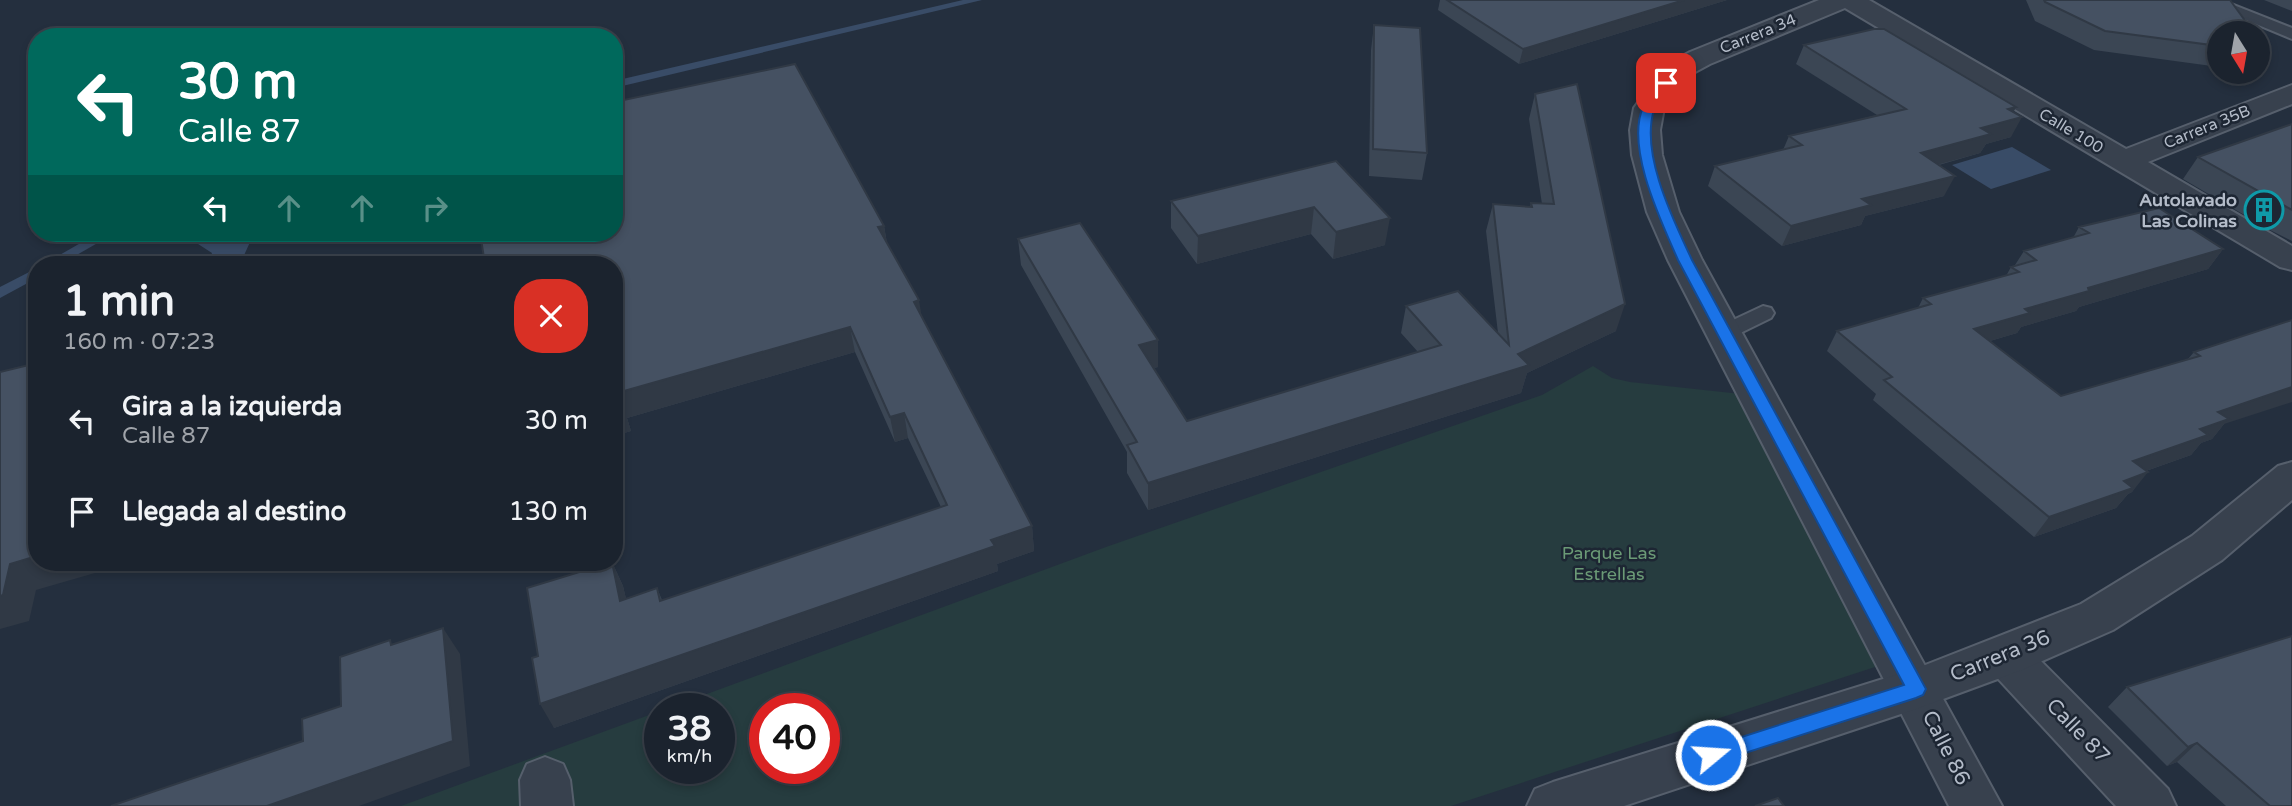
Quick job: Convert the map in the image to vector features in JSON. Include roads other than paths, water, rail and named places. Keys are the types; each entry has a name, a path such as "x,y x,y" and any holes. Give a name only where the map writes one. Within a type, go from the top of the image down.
{"street":[{"name":"Carrera 34","path":"1724,333 1663,212 1647,155 1645,130 1649,108 1676,71 1700,58 1842,0"},
{"name":"Calle 100","path":"1850,0 2114,165 2292,260"},
{"name":"Carrera 35B","path":"2114,165 2292,93"},
{"path":"1724,333 1916,689"},
{"name":"Carrera 36","path":"1553,806 1916,689 2006,656 2097,617 2196,555 2292,477"},
{"name":"Calle 87","path":"2006,656 2150,806"},
{"name":"Calle 86","path":"1916,689 1976,806"}],"lane":[{"path":"2206,0 2292,34"},
{"path":"1724,333 1763,313"}],"water":[{"path":"2012,147 2051,170 1991,189 1952,165"},
{"path":"195,242 250,242 244,256 211,256 212,253"}],"waterway":[{"path":"623,83 977,0"},
{"path":"66,256 91,242"},
{"path":"0,293 28,277"}],"place":[{"name":"Autolavado Las Colinas","path":"2264,210"}],"park label":[{"name":"Parque Las Estrellas","path":"1609,563"}]}
